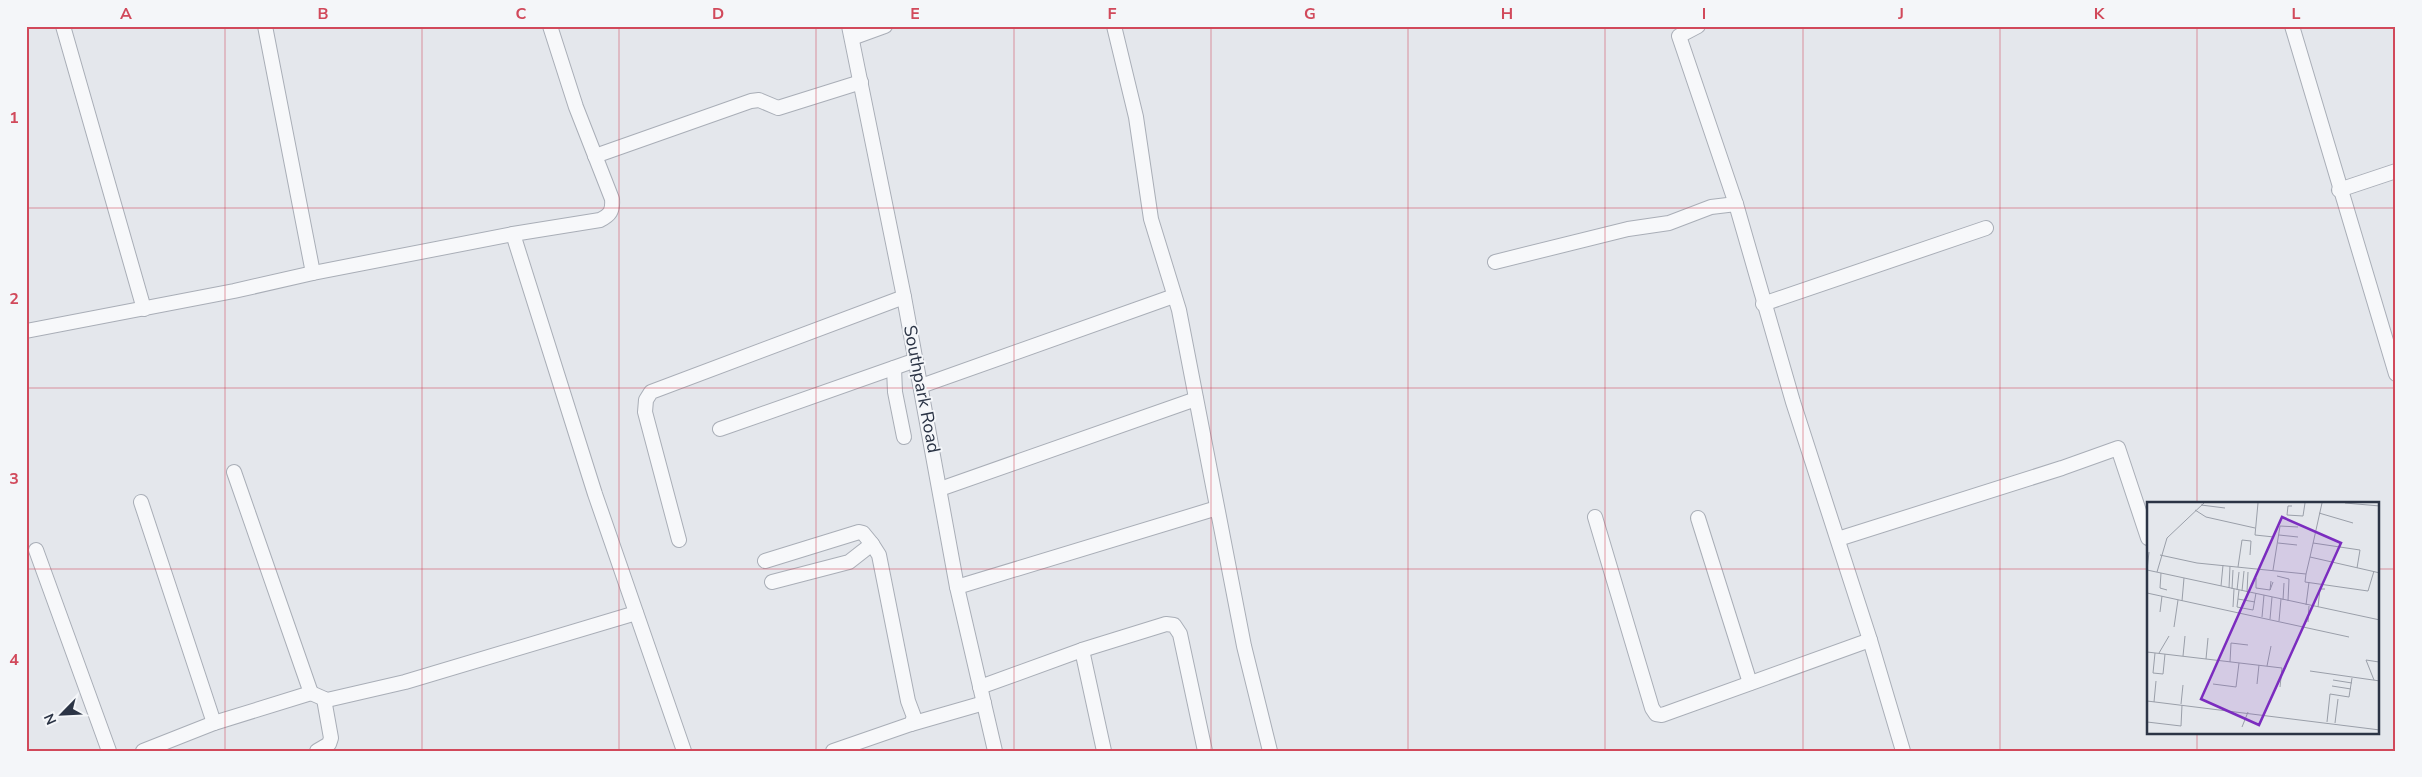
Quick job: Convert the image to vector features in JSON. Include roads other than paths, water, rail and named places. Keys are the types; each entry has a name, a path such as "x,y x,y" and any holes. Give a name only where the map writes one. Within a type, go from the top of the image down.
{"street":[{"path":"63,26 144,309"},
{"path":"264,26 313,273"},
{"path":"26,331 144,309 313,273 512,234 600,220 609,215 613,208 612,200 559,58 550,26"},
{"path":"851,32 885,26"},
{"path":"1114,26 1136,117 1151,219 1179,310 1244,646 1270,751"},
{"path":"1698,26 1679,36 1736,204 1764,304 1903,751"},
{"path":"2292,26 2339,190 2396,374"},
{"name":"Southpark Road","path":"851,32 921,386 957,587 995,751"},
{"path":"595,156 751,100 760,100 778,108 861,82"},
{"path":"2339,190 2396,171"},
{"path":"1495,262 1628,229 1669,223 1711,207 1736,204"},
{"path":"1764,304 1986,228"},
{"path":"512,234 595,494 684,751"},
{"path":"921,386 1174,296"},
{"path":"679,540 645,412 646,400 651,392 904,297"},
{"path":"720,429 916,360"},
{"path":"894,368 895,392 904,437"},
{"path":"940,489 1196,400"},
{"path":"1838,539 2062,468 2118,448 2147,535"},
{"path":"234,472 311,693"},
{"path":"141,502 214,723"},
{"path":"957,587 1217,508"},
{"path":"1596,517 1652,708 1656,714 1662,715 1870,640"},
{"path":"1698,518 1750,683"},
{"path":"765,561 859,532 863,533 879,555 908,702 914,717 911,724"},
{"path":"772,582 849,562 872,544"},
{"path":"36,550 109,751"},
{"path":"143,751 214,723 311,693 327,700 405,682 636,613"},
{"path":"980,687 1082,650 1166,624 1174,625 1180,634 1205,751"},
{"path":"1082,650 1104,751"},
{"path":"317,751 329,744 331,738 324,698"},
{"path":"833,751 911,724 984,703"}]}
